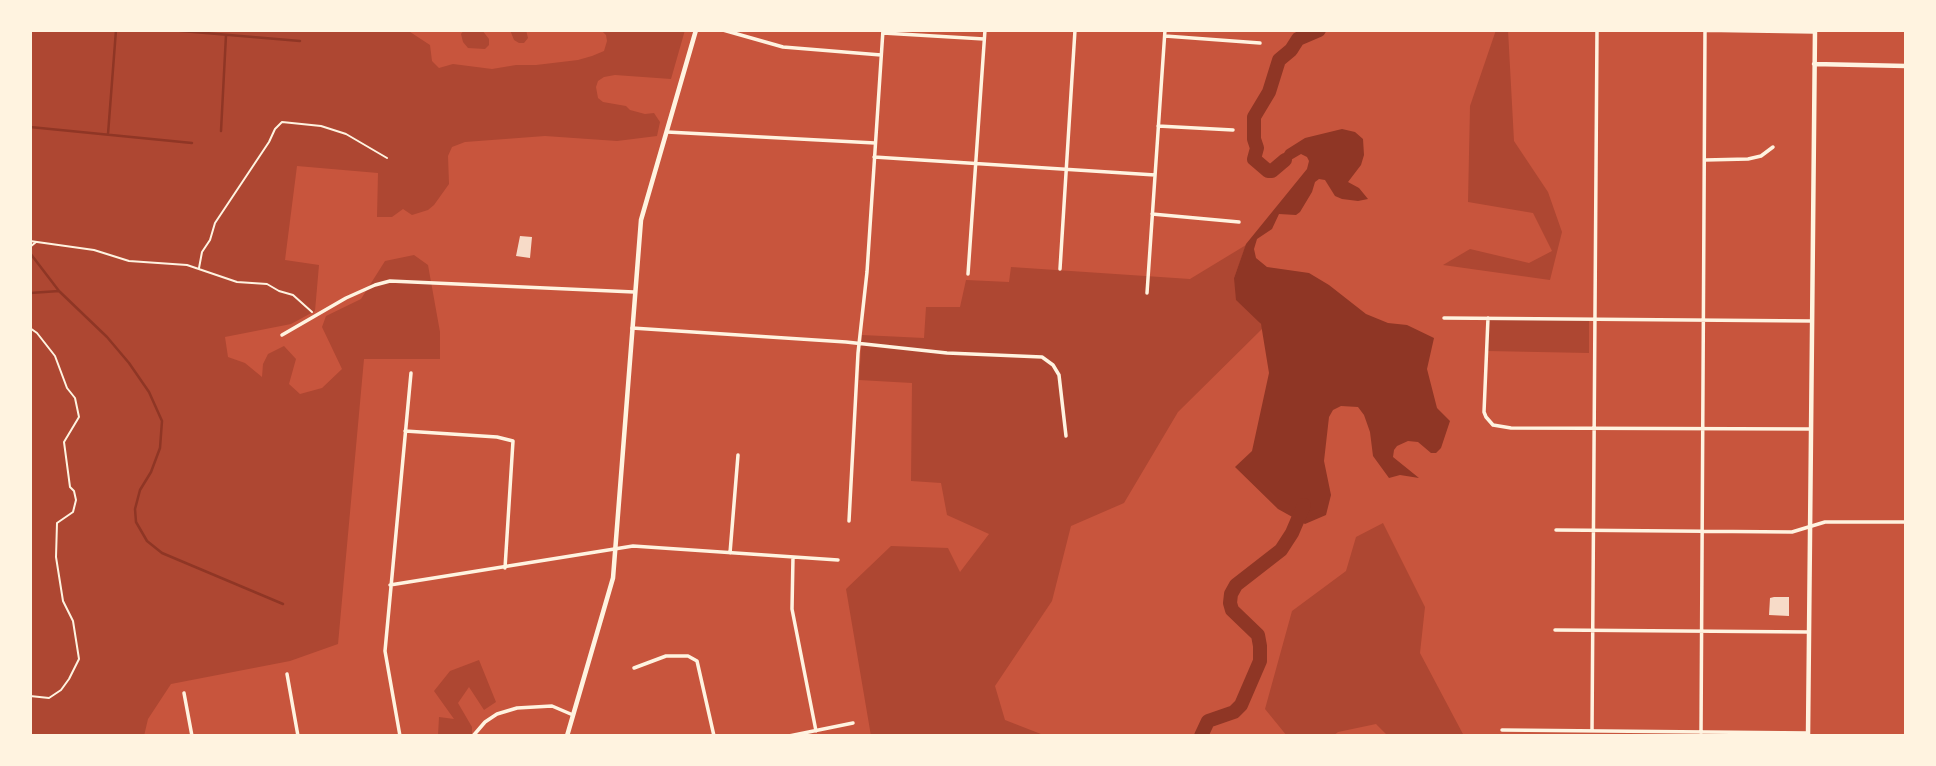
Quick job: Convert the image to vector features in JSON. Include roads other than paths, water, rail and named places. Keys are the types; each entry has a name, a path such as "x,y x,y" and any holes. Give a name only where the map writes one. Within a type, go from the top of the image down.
{"street":[{"path":"568,736 609,594 617,548 641,220 696,30"},
{"path":"723,30 783,47 881,55"},
{"path":"968,274 985,30"},
{"path":"1060,269 1075,30"},
{"path":"1147,293 1165,30"},
{"path":"1592,731 1597,30"},
{"path":"1502,730 1808,735 1815,31 1690,30"},
{"path":"1701,733 1705,30"},
{"path":"849,521 859,343 867,272 883,31 984,39"},
{"path":"1165,36 1260,43"},
{"path":"1814,64 1906,66"},
{"path":"1158,126 1233,130"},
{"path":"667,132 875,144"},
{"path":"1705,160 1748,159 1761,156 1773,147"},
{"path":"874,157 1155,175"},
{"path":"1152,214 1239,222"},
{"path":"282,335 346,298 390,281 634,292"},
{"path":"1444,318 1812,321"},
{"path":"1488,318 1484,412 1493,425 1511,428 1810,429"},
{"path":"631,328 859,343 947,353 1042,357 1053,365 1059,375 1066,436"},
{"path":"400,736 385,651 411,373"},
{"path":"405,431 513,441 505,568"},
{"path":"730,552 738,455"},
{"path":"1556,530 1792,532 1825,522 1906,522"},
{"path":"390,585 633,546 838,560"},
{"path":"793,557 792,609 816,731"},
{"path":"1555,630 1809,632"},
{"path":"635,668 666,656 688,656 697,661 714,736"},
{"path":"287,674 298,736"},
{"path":"184,693 192,736"},
{"path":"472,736 497,714 517,708 552,706 573,715"},
{"path":"789,736 853,723"}],"waterway":[{"path":"108,134 116,30"},
{"path":"170,30 300,41"},
{"path":"1285,160 1272,171 1268,171 1254,159 1257,148 1254,139 1254,117 1269,92 1279,60 1291,50 1298,39 1319,30"},
{"path":"221,131 226,35"},
{"path":"30,127 192,143"},
{"path":"30,253 59,291 107,337 129,363 149,392 162,421 160,448 151,472 140,490 135,509 136,522 147,541 162,553 283,604"},
{"path":"30,293 59,291"},
{"path":"1201,736 1208,721 1234,712 1241,705 1260,661 1258,635 1232,610 1231,594 1236,585 1281,550 1304,505"}]}
